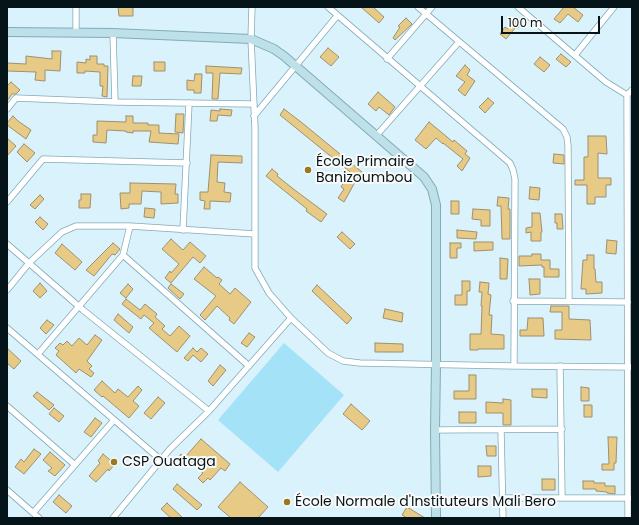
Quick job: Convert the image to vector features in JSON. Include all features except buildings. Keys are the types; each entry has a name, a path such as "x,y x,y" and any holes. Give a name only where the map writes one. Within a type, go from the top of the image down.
{"street":[{"path":"76,7 76,33"},
{"path":"252,7 251,39 254,104 255,268 269,293 291,318 328,353 342,361 360,363 436,365 630,366"},
{"path":"328,7 510,163 515,179 513,301 514,366"},
{"path":"418,7 563,129 567,137 569,301"},
{"path":"387,59 432,7"},
{"path":"518,7 606,82 627,95"},
{"path":"574,55 614,7"},
{"path":"254,116 337,16"},
{"path":"7,32 113,33 251,39 274,49 424,177 432,189 436,205 436,365 434,430 436,518"},
{"path":"113,33 115,102"},
{"path":"376,136 459,42"},
{"path":"628,518 630,498 630,366 628,302 630,170 627,95 632,90"},
{"path":"7,109 16,98 115,102 254,104"},
{"path":"182,230 190,103"},
{"path":"7,202 43,158 187,163"},
{"path":"7,290 29,263 62,232 76,226 130,226 254,234"},
{"path":"38,354 123,255 130,226"},
{"path":"7,244 79,306 209,411"},
{"path":"123,255 249,366"},
{"path":"513,301 628,302"},
{"path":"113,518 170,449 209,411 291,318"},
{"path":"7,328 161,460"},
{"path":"560,366 562,498"},
{"path":"7,406 75,465"},
{"path":"33,513 114,420"},
{"path":"434,430 562,429"},
{"path":"501,430 503,518"},
{"path":"7,490 39,518"},
{"path":"503,498 630,498"}],"shaded area":[{"path":"284,343 344,395 278,472 218,420"}],"place":[{"name":"École Primaire Banizoumbou","path":"308,170"},
{"name":"CSP Ouataga","path":"114,462"},
{"name":"École Normale d'Instituteurs Mali Bero","path":"287,502"}]}
